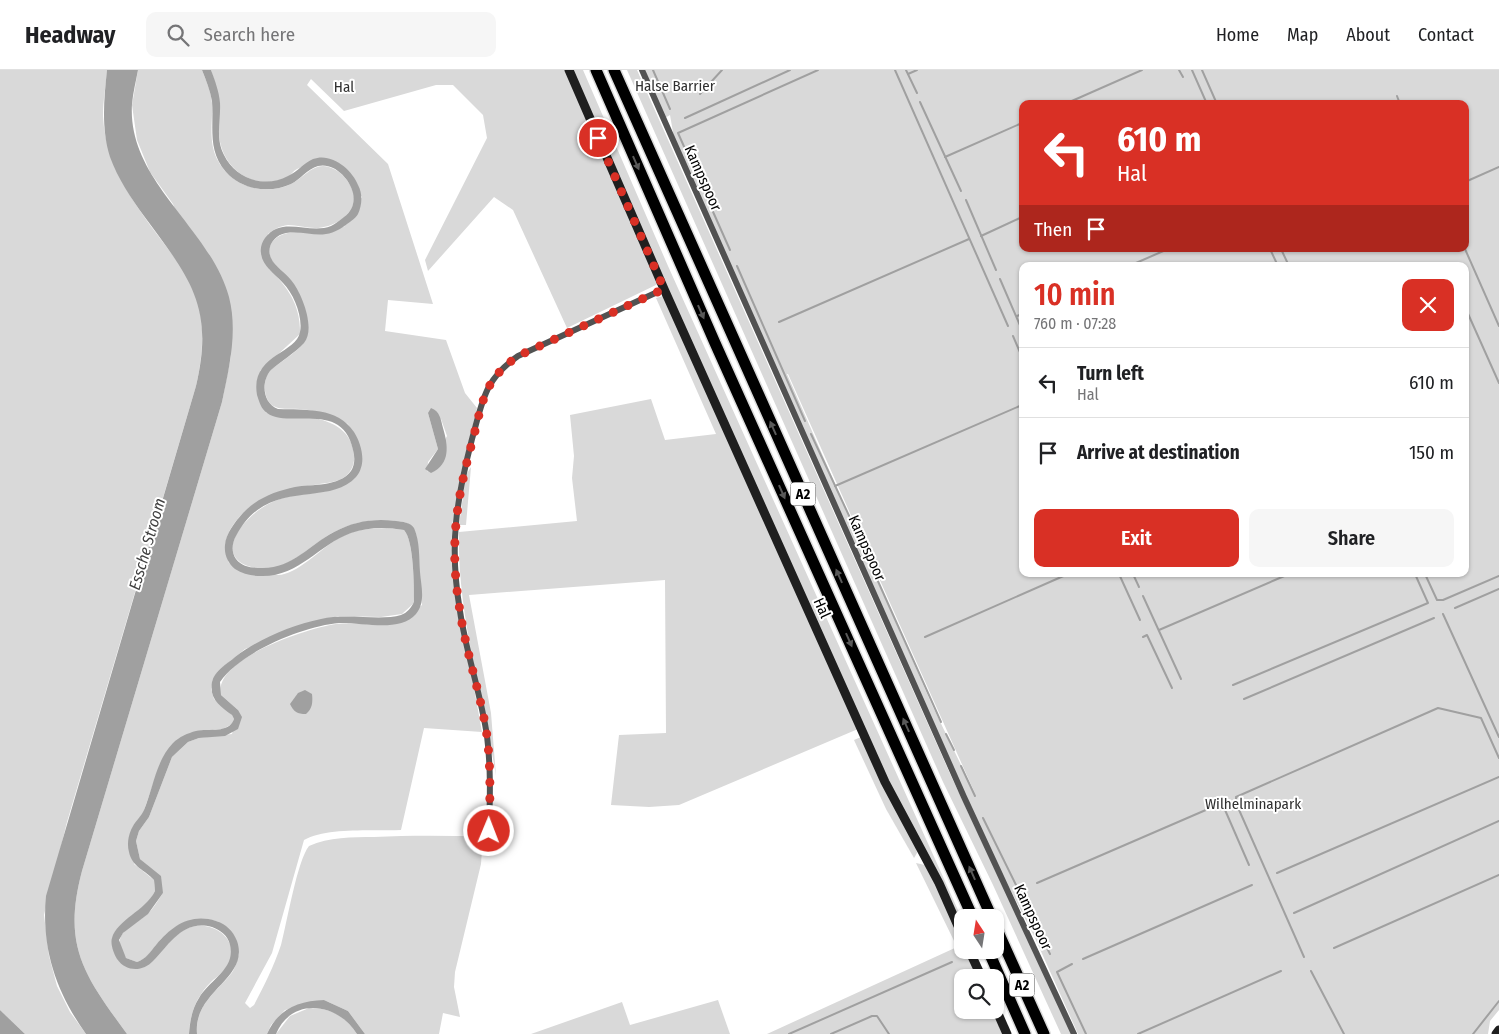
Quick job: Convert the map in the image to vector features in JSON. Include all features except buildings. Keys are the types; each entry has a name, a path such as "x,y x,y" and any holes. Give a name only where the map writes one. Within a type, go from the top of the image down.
{"highway":[{"name":"A2","path":"596,70 719,352 969,909"},
{"name":"A2","path":"614,70 988,909"},
{"name":"A2","path":"1004,945 1044,1034"},
{"name":"A2","path":"992,959 1025,1034"}],"street":[{"name":"Hal","path":"569,70 664,289 885,782 939,882 954,917"},
{"name":"Kampspoor","path":"642,70 960,788 1074,1034"},
{"path":"489,831 488,745 460,612 454,528 461,484 481,405 491,381 502,368 518,356 664,289"},
{"path":"1000,1019 1007,1034"},
{"path":"1496,1034 1499,1030"}],"green space":[{"path":"0,70 107,70 103,116 106,139 113,161 133,201 187,275 198,301 201,315 202,343 196,386 67,822 44,915 49,956 57,986 70,1012 86,1034 25,1034 0,1010"},
{"path":"138,70 202,70 211,99 214,152 223,168 239,182 259,189 281,188 297,181 316,167 327,166 344,177 352,189 354,197 350,211 338,222 315,228 282,226 268,234 269,269 282,283 296,306 300,334 260,371 266,413 320,419 333,424 343,431 351,441 354,455 353,465 348,474 340,480 281,492 252,505 236,521 227,536 226,551 229,563 266,573 285,574 293,571 345,535 361,530 387,528 404,530 412,553 414,603 402,614 381,617 338,616 245,649 218,671 213,679 211,689 214,699 232,715 234,719 232,724 223,729 197,731 160,764 143,813 132,828 134,864 154,880 155,891 151,898 121,926 112,939 128,968 158,953 180,932 188,928 205,926 214,928 227,938 231,954 228,966 211,982 198,1000 192,1013 189,1034 127,1034 89,976 76,940 76,897 82,871 222,402 231,356 173,204 150,172 137,140 132,105"},
{"path":"211,70 565,70 658,284 567,328 513,210 494,197 428,271 425,260 487,138 483,115 453,85 436,85 344,111 311,79 307,85 388,164 433,304 388,300 385,331 446,340 465,393 477,408 461,473 452,526 453,573 482,732 424,728 401,830 337,831 304,840 272,953 245,1003 250,1008 254,1005 275,961 281,945 296,878 309,846 324,841 349,837 483,836 481,864 455,972 454,987 460,1017 443,1013 439,1034 365,1034 348,1011 324,1000 285,1010 271,1025 267,1034 197,1034 197,1024 202,1008 232,973 239,954 219,922 201,919 185,923 170,931 146,957 137,962 126,958 121,950 121,937 124,932 149,913 163,893 147,865 140,859 136,841 139,831 149,817 172,757 188,742 199,738 232,734 238,710 221,695 222,682 231,669 265,647 305,632 343,623 394,624 422,605 416,533 410,525 405,523 380,520 350,525 325,537 295,559 273,568 261,569 248,566 240,562 234,555 233,544 241,527 262,508 272,502 288,497 335,489 354,477 361,467 348,424 308,410 275,407 267,399 265,388 269,372 302,345 308,331 304,309 292,287 271,259 270,245 279,236 288,233 344,227 362,197 334,161 301,167 288,177 276,181 252,180 242,175 226,158 221,147 214,78","holes":["428,413 441,419 447,436 427,472 428,462 438,449"]},
{"path":"573,70 583,70 668,266 957,909 954,909 954,911 892,789 673,301"},
{"path":"627,70 637,70 951,776 1072,1034 1061,1034 993,885 943,782"},
{"name":"Wilhelminapark","path":"645,70 1499,70 1499,1010 1490,1021 1488,1034 1078,1034 1035,938 991,852 674,138 670,115 665,118","holes":["788,374 977,798 932,705"]},
{"path":"663,296 858,729 679,805 649,807 611,805 619,735 666,733 665,580 469,595 491,713 496,776 466,624 459,563 459,532 577,521 572,478 574,456 570,415 651,399 665,440 716,434 656,298"},
{"path":"471,467 466,525 459,525 466,475"},
{"path":"861,737 916,848 917,853 914,858 886,809 854,740"},
{"path":"916,863 925,865 942,895 954,920 954,941"},
{"path":"954,948 954,959 970,959 974,969 954,969 954,1019 997,1019 1004,1034 767,1034"},
{"path":"718,1000 730,1034 531,1034 622,1002 630,1025"},
{"path":"309,1008 324,1009 342,1017 357,1034 276,1034 290,1016"}],"shaded area":[{"path":"107,70 138,70 132,104 134,132 142,157 155,180 205,248 219,272 232,310 233,337 222,402 82,871 76,897 76,940 81,958 99,994 127,1034 86,1034 66,1002 53,969 46,934 46,896 196,386 201,358 202,334 200,313 194,294 185,276 174,257 130,195 110,157 104,124"},
{"path":"202,70 211,70 219,94 221,149 235,170 251,179 260,181 279,180 313,159 327,158 340,163 351,173 360,188 361,196 358,214 339,230 317,235 286,233 278,236 272,242 270,246 271,258 291,280 299,293 306,311 309,329 304,343 271,370 265,386 266,397 278,409 310,410 330,414 347,424 354,432 361,449 362,460 359,472 356,477 344,486 330,491 280,499 264,506 249,518 236,536 233,548 234,556 238,562 247,566 258,568 282,565 325,537 349,525 372,520 404,522 414,528 417,538 422,599 416,614 409,620 400,623 391,625 339,623 325,625 291,635 257,651 229,671 220,682 221,695 238,710 242,717 238,729 225,736 199,738 188,742 172,757 149,817 139,831 136,841 140,859 161,876 163,893 148,914 123,933 119,940 126,958 137,962 145,957 168,932 190,920 207,919 216,921 231,931 237,941 239,954 236,965 203,1006 198,1019 197,1034 189,1034 192,1015 197,1002 229,961 231,953 226,936 221,931 202,925 185,930 171,941 149,965 140,969 130,968 121,963 117,959 112,943 112,938 119,926 145,904 155,891 154,880 133,861 128,844 131,830 144,810 167,750 178,739 196,731 223,729 231,724 234,719 232,715 216,702 212,693 213,678 218,671 254,644 298,625 331,617 393,617 401,615 414,602 412,553 404,530 377,528 351,533 339,538 297,566 274,575 257,576 244,573 235,569 227,558 225,545 229,532 243,513 254,503 274,493 288,489 340,480 351,471 353,466 353,450 347,435 338,425 314,419 277,417 267,413 257,395 257,382 260,371 266,363 291,346 297,339 301,326 297,306 291,293 269,270 262,258 261,247 263,241 272,231 288,226 323,228 331,226 349,212 354,197 349,182 345,177 335,169 324,165 311,169 291,184 274,189 248,186 233,178 220,164 216,155 213,138 212,101"},
{"path":"431,408 440,416 447,447 442,465 431,473 425,469 438,449 428,413"},
{"path":"305,690 312,694 312,706 306,714 300,714 294,711 290,704 298,693"},
{"path":"324,1000 348,1011 365,1034 357,1034 339,1016 327,1010 315,1008 304,1009 293,1014 283,1022 276,1034 267,1034 277,1018 290,1008 306,1002"},
{"path":"0,1010 25,1034 0,1034"}],"waterway":[{"path":"653,70 670,109"},
{"path":"700,94 722,70"},
{"path":"685,118 790,70"},
{"path":"730,250 678,133 818,70"},
{"path":"895,70 1008,326"},
{"path":"906,70 917,93"},
{"path":"908,74 917,70"},
{"path":"1074,100 1142,70"},
{"path":"1179,70 1183,77"},
{"path":"1192,70 1205,100"},
{"path":"1202,70 1215,100"},
{"path":"1397,96 1398,100"},
{"path":"920,102 961,191"},
{"path":"945,157 1019,124"},
{"path":"1469,180 1499,167"},
{"path":"966,200 996,270"},
{"path":"981,236 1019,218"},
{"path":"779,322 969,239"},
{"path":"1138,262 1161,252"},
{"path":"1271,252 1276,262"},
{"path":"1282,252 1287,262"},
{"path":"1466,252 1499,326"},
{"path":"737,266 805,421"},
{"path":"1000,279 1019,323"},
{"path":"1469,316 1499,383"},
{"path":"1013,336 1019,350"},
{"path":"835,486 1019,406"},
{"path":"811,434 872,565"},
{"path":"1426,577 1437,600 1443,600 1499,576"},
{"path":"925,637 1061,577"},
{"path":"1120,577 1140,620"},
{"path":"1134,577 1139,587"},
{"path":"1159,630 1282,577"},
{"path":"1233,685 1428,603 1416,577"},
{"path":"877,579 941,722"},
{"path":"1455,608 1499,589"},
{"path":"1143,596 1181,679"},
{"path":"1443,614 1499,737"},
{"path":"1244,699 1434,618"},
{"path":"1143,637 1147,635 1172,688"},
{"path":"1304,957 1236,803 1236,797 1438,708 1481,718 1499,758"},
{"path":"946,734 954,750"},
{"path":"961,766 975,796"},
{"path":"1277,873 1499,777"},
{"path":"1037,883 1222,803 1249,865"},
{"path":"983,818 1050,954"},
{"path":"1294,913 1499,821"},
{"path":"1334,948 1499,875"},
{"path":"1083,959 1252,885"},
{"path":"789,1034 952,962"},
{"path":"1072,964 1057,972 1086,1034"},
{"path":"1138,1034 1281,971"},
{"path":"1311,971 1344,1034"},
{"path":"1473,1034 1499,1001"},
{"path":"831,1034 872,1016 877,1016 889,1034"}],"route":[{"path":"489,831 488,745 460,612 456,580 454,528 461,484 481,405 491,381 502,368 518,356 664,289 598,138"}],"park label":[{"name":"Halse Barrier","path":"675,86"}],"water label":[{"name":"Essche Stroom","path":"147,544"}]}
